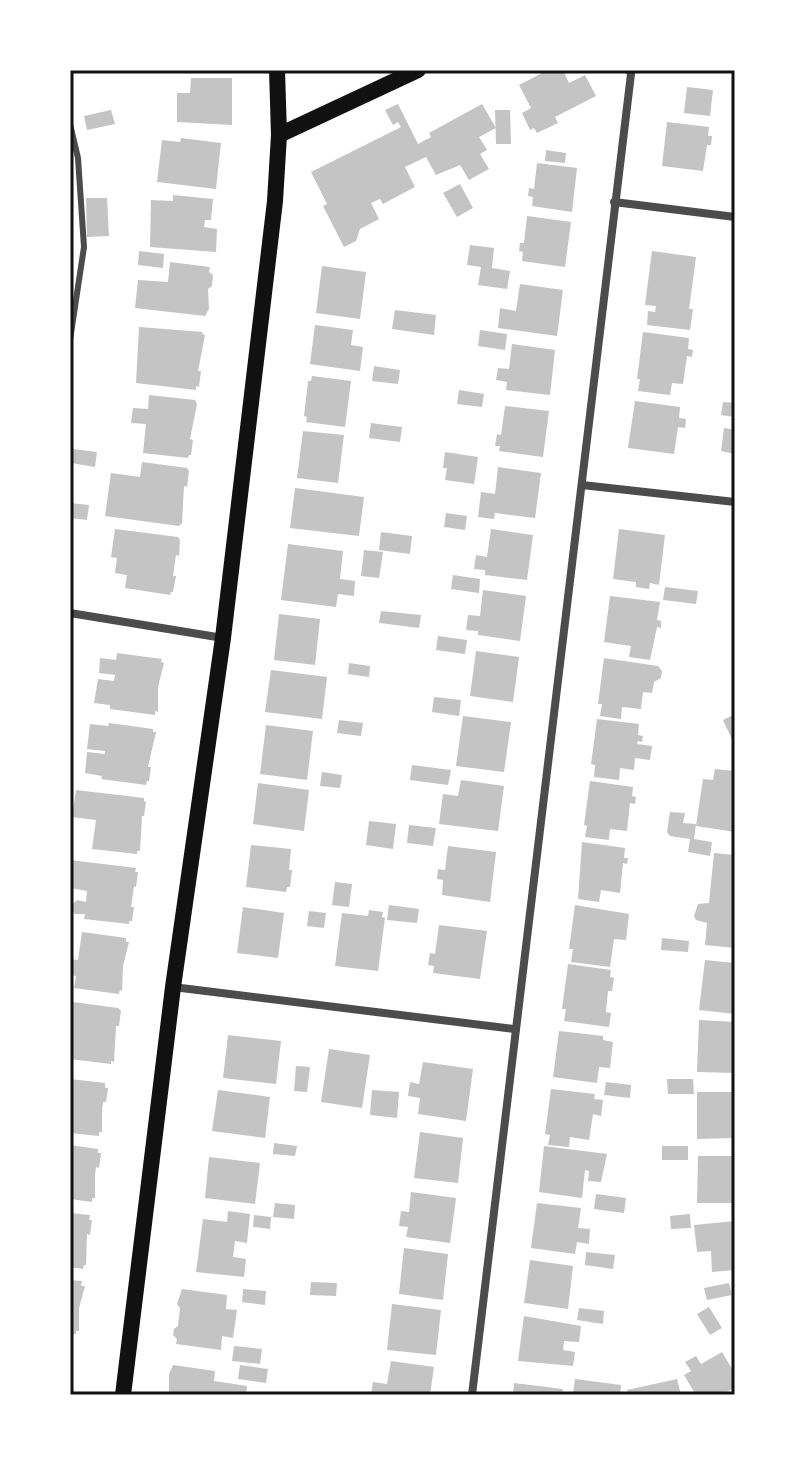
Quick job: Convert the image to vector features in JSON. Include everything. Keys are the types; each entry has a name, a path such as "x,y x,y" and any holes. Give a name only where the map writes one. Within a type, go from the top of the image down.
{"main road":[{"path":"123,1395 173,987 223,638 275,201 279,135 277,70"},
{"path":"279,135 418,70"}],"street":[{"path":"472,1395 631,74 629,70"},
{"path":"614,202 735,217"},
{"path":"582,485 735,502"},
{"path":"70,613 223,638"},
{"path":"173,987 514,1029"}],"lane":[{"path":"70,124 78,158 84,247 70,340"}],"building":[{"path":"548,70 563,70 569,83 585,75 596,96 555,117 558,123 537,133 534,128 530,130 522,113 531,108 519,85"},
{"path":"191,78 232,78 232,125 177,122 177,93 190,93"},
{"path":"687,87 713,90 710,116 684,113"},
{"path":"398,104 418,144 431,137 429,133 482,104 496,128 479,137 487,150 480,154 489,169 469,180 460,165 436,175 426,157 405,167 415,187 383,204 380,199 371,203 379,219 360,229 356,241 344,247 323,206 327,204 311,172 401,127 398,122 393,125 385,110"},
{"path":"111,110 115,124 87,130 84,116"},
{"path":"495,110 510,110 511,144 496,144"},
{"path":"667,122 709,127 711,145 707,145 703,171 662,166"},
{"path":"181,138 221,143 216,189 157,182 162,140 180,142"},
{"path":"546,150 566,153 565,163 545,161"},
{"path":"537,163 577,168 572,212 532,206 533,197 528,196 529,188 534,189"},
{"path":"460,184 473,208 457,217 443,193"},
{"path":"173,195 213,199 211,220 205,220 204,227 217,229 216,252 150,247 151,200 173,201"},
{"path":"86,198 107,198 109,236 87,237"},
{"path":"527,216 571,222 565,267 522,261 523,252 519,251 520,243 524,243"},
{"path":"470,245 494,248 492,268 510,271 507,289 478,285 481,267 467,265"},
{"path":"139,251 164,254 163,268 138,265"},
{"path":"652,251 696,257 689,309 693,309 690,330 647,325 648,311 655,312 656,306 645,305"},
{"path":"170,262 210,267 212,286 208,289 209,309 205,316 135,308 138,280 168,282"},
{"path":"322,266 366,272 360,319 316,313"},
{"path":"520,284 563,290 557,336 498,328 500,308 516,311"},
{"path":"395,310 436,315 434,335 392,329"},
{"path":"315,325 353,330 351,345 363,347 360,371 310,364"},
{"path":"139,327 203,332 198,371 201,371 196,390 136,383"},
{"path":"480,330 507,334 505,350 478,346"},
{"path":"643,332 689,338 688,349 693,350 692,357 687,356 683,384 672,383 670,395 638,391"},
{"path":"512,344 555,350 550,395 506,390 507,382 496,380 498,368 509,369"},
{"path":"374,366 400,370 398,384 372,381"},
{"path":"312,376 351,381 345,427 306,422 308,381"},
{"path":"459,390 484,394 482,407 457,404"},
{"path":"149,395 195,400 197,404 190,439 193,440 188,458 143,453 146,424 131,423 133,408 148,409"},
{"path":"635,401 680,407 679,418 686,419 685,428 678,427 674,454 628,448"},
{"path":"723,402 735,403 735,417 721,415"},
{"path":"505,406 549,411 543,457 499,451 500,446 495,446 497,434 501,435"},
{"path":"371,423 402,427 400,442 369,438"},
{"path":"724,428 735,430 735,454 721,451"},
{"path":"303,431 344,435 338,483 297,478"},
{"path":"73,449 97,452 95,467 71,463"},
{"path":"445,452 478,457 474,484 445,480"},
{"path":"142,462 187,468 189,471 187,487 184,486 182,523 179,526 105,516 111,473 140,477"},
{"path":"498,467 541,473 535,518 495,513 494,519 478,517 481,492 495,494"},
{"path":"295,488 364,497 359,536 290,528"},
{"path":"70,503 89,505 87,520 70,518"},
{"path":"446,513 467,516 465,530 444,527"},
{"path":"115,529 178,537 179,556 176,555 173,576 176,576 170,595 125,588 127,575 115,573 117,558 111,557"},
{"path":"491,529 533,535 527,580 485,575 485,570 474,569 476,555 487,557"},
{"path":"619,529 665,535 659,585 650,583 649,589 636,587 636,582 613,579"},
{"path":"381,532 412,536 410,554 379,550"},
{"path":"288,544 343,551 340,579 355,581 354,596 338,594 336,607 281,600"},
{"path":"364,550 383,552 379,578 361,576"},
{"path":"453,575 480,579 479,593 451,589"},
{"path":"665,587 698,591 696,604 663,600"},
{"path":"483,590 526,596 520,641 478,635 478,631 466,630 468,615 480,616"},
{"path":"610,596 660,602 657,620 661,621 661,628 657,627 650,660 629,657 631,646 604,642"},
{"path":"381,611 421,615 419,628 379,623"},
{"path":"279,614 320,619 315,665 274,660"},
{"path":"438,636 467,640 465,654 436,650"},
{"path":"476,651 519,657 513,702 470,696"},
{"path":"117,653 162,659 158,712 155,711 155,715 110,709 110,705 94,703 98,679 114,681 115,675 99,673 100,658 116,660"},
{"path":"604,658 658,666 662,671 661,678 654,682 652,693 643,692 641,709 622,707 621,719 600,716 602,704 598,704"},
{"path":"349,663 370,666 369,677 348,674"},
{"path":"271,670 327,677 322,719 265,712"},
{"path":"434,697 461,700 459,716 432,712"},
{"path":"735,714 735,746 723,720"},
{"path":"463,716 511,722 504,772 456,766"},
{"path":"597,719 639,724 638,735 643,736 642,742 638,741 637,744 652,746 650,760 635,758 634,770 620,768 619,780 594,777 595,765 591,764"},
{"path":"339,720 363,723 361,736 337,733"},
{"path":"109,723 156,732 146,785 101,779 102,776 85,773 87,752 105,754 105,751 87,749 90,724 108,726"},
{"path":"266,725 313,731 307,780 260,774"},
{"path":"412,765 451,770 448,785 410,780"},
{"path":"715,769 735,771 735,832 696,826 703,779 713,780"},
{"path":"322,772 342,775 340,788 320,786"},
{"path":"461,780 504,786 498,831 439,824 443,794 458,796"},
{"path":"590,781 633,787 632,796 636,797 635,804 630,803 627,831 610,829 609,840 585,837"},
{"path":"258,783 309,790 304,831 253,824"},
{"path":"76,790 144,798 140,851 137,854 92,849 96,820 72,817"},
{"path":"670,812 685,813 683,823 696,824 694,839 712,842 710,856 688,852 690,839 670,836 667,832"},
{"path":"369,821 396,824 393,849 366,845"},
{"path":"409,825 436,828 433,846 407,843"},
{"path":"582,842 625,848 624,858 628,858 627,864 623,863 620,893 601,890 599,902 578,899"},
{"path":"251,845 291,849 289,870 292,870 290,887 286,892 246,887"},
{"path":"448,846 496,852 490,902 442,895 443,880 437,879 438,869 445,870"},
{"path":"714,853 735,855 735,948 705,945 707,923 696,920 694,916 698,904 709,903"},
{"path":"70,860 136,868 135,872 138,872 131,907 134,907 129,924 84,919 85,914 75,914 73,904 77,900 86,902 87,891 70,888"},
{"path":"335,882 352,884 349,907 332,905"},
{"path":"389,905 419,909 417,923 387,920"},
{"path":"575,905 629,914 626,940 614,939 610,967 571,962 573,949 569,949"},
{"path":"243,907 284,913 278,958 237,953"},
{"path":"369,910 383,912 382,917 385,918 378,971 335,966 342,913 368,916"},
{"path":"309,911 326,913 324,928 307,926"},
{"path":"439,925 487,931 480,979 433,973 434,966 428,965 430,953 435,954"},
{"path":"82,932 126,938 129,942 119,994 74,988 76,976 70,975 70,959 78,960"},
{"path":"662,938 689,941 688,952 661,950"},
{"path":"705,960 735,963 735,1014 699,1010"},
{"path":"568,964 611,970 610,977 614,978 612,991 608,991 606,1012 611,1013 609,1027 564,1021 566,1009 562,1009"},
{"path":"73,1002 121,1011 119,1026 116,1026 114,1062 111,1061 111,1064 70,1059"},
{"path":"699,1020 735,1022 735,1073 697,1072"},
{"path":"559,1031 603,1036 603,1040 613,1042 610,1068 599,1067 597,1083 553,1077"},
{"path":"228,1035 281,1041 276,1084 223,1078"},
{"path":"329,1049 370,1055 362,1108 321,1102"},
{"path":"423,1062 473,1069 466,1121 418,1114 420,1098 408,1096 410,1082 419,1084"},
{"path":"296,1066 310,1067 307,1092 294,1091"},
{"path":"70,1079 105,1083 105,1088 108,1088 99,1136 70,1133"},
{"path":"667,1079 693,1079 694,1094 668,1094"},
{"path":"606,1082 631,1085 630,1098 604,1095"},
{"path":"551,1089 595,1094 594,1099 603,1100 601,1116 593,1114 589,1140 570,1137 569,1147 548,1145 550,1135 545,1134"},
{"path":"218,1090 270,1097 265,1138 212,1131"},
{"path":"372,1090 399,1092 397,1118 370,1115"},
{"path":"697,1092 732,1092 735,1138 697,1139"},
{"path":"420,1132 463,1138 458,1183 414,1178"},
{"path":"274,1143 297,1146 295,1156 273,1154"},
{"path":"70,1145 98,1149 101,1153 92,1202 70,1199"},
{"path":"544,1146 607,1154 601,1182 588,1181 589,1171 585,1170 582,1198 539,1192"},
{"path":"662,1146 688,1146 688,1160 662,1160"},
{"path":"698,1156 734,1156 735,1203 697,1203"},
{"path":"209,1157 260,1163 255,1204 205,1198"},
{"path":"411,1192 456,1198 450,1243 406,1237 408,1227 399,1226 401,1211 409,1212"},
{"path":"596,1194 626,1198 624,1213 594,1209"},
{"path":"275,1203 295,1205 294,1219 273,1217"},
{"path":"537,1203 581,1208 578,1228 590,1229 589,1244 577,1242 575,1254 531,1248"},
{"path":"228,1211 250,1214 247,1243 235,1241 233,1257 246,1259 244,1277 196,1272 203,1219 227,1222"},
{"path":"70,1213 90,1215 89,1220 92,1220 83,1269 70,1267"},
{"path":"690,1214 691,1228 671,1229 670,1216"},
{"path":"254,1215 271,1217 270,1229 253,1227"},
{"path":"735,1221 735,1270 712,1272 711,1251 697,1252 694,1225"},
{"path":"404,1248 448,1254 443,1300 399,1294"},
{"path":"586,1252 615,1255 613,1269 585,1265"},
{"path":"530,1260 573,1266 568,1309 524,1303"},
{"path":"70,1280 82,1281 81,1286 85,1286 76,1334 70,1334"},
{"path":"311,1282 337,1283 336,1296 310,1295"},
{"path":"729,1283 732,1295 707,1300 704,1288"},
{"path":"182,1289 227,1295 226,1309 237,1310 233,1338 222,1336 221,1350 176,1344 177,1339 173,1335 178,1326 180,1308 177,1304"},
{"path":"243,1289 266,1291 265,1305 242,1302"},
{"path":"392,1304 441,1310 436,1355 387,1350"},
{"path":"709,1307 722,1328 710,1335 697,1314"},
{"path":"579,1308 604,1311 603,1324 577,1320"},
{"path":"524,1316 581,1326 579,1342 564,1341 563,1350 575,1352 573,1366 518,1361"},
{"path":"234,1346 262,1349 260,1364 232,1361"},
{"path":"722,1352 735,1374 735,1387 722,1395 696,1395 684,1375 691,1371 685,1362 696,1356 701,1364"},
{"path":"391,1361 434,1367 430,1395 371,1395 373,1382 387,1384"},
{"path":"173,1365 215,1371 214,1381 247,1386 246,1395 169,1395 169,1374"},
{"path":"240,1365 268,1369 266,1383 238,1379"},
{"path":"575,1379 621,1385 620,1395 573,1394"},
{"path":"677,1379 681,1395 628,1395 627,1390"},
{"path":"514,1383 563,1389 562,1395 513,1395"}]}
